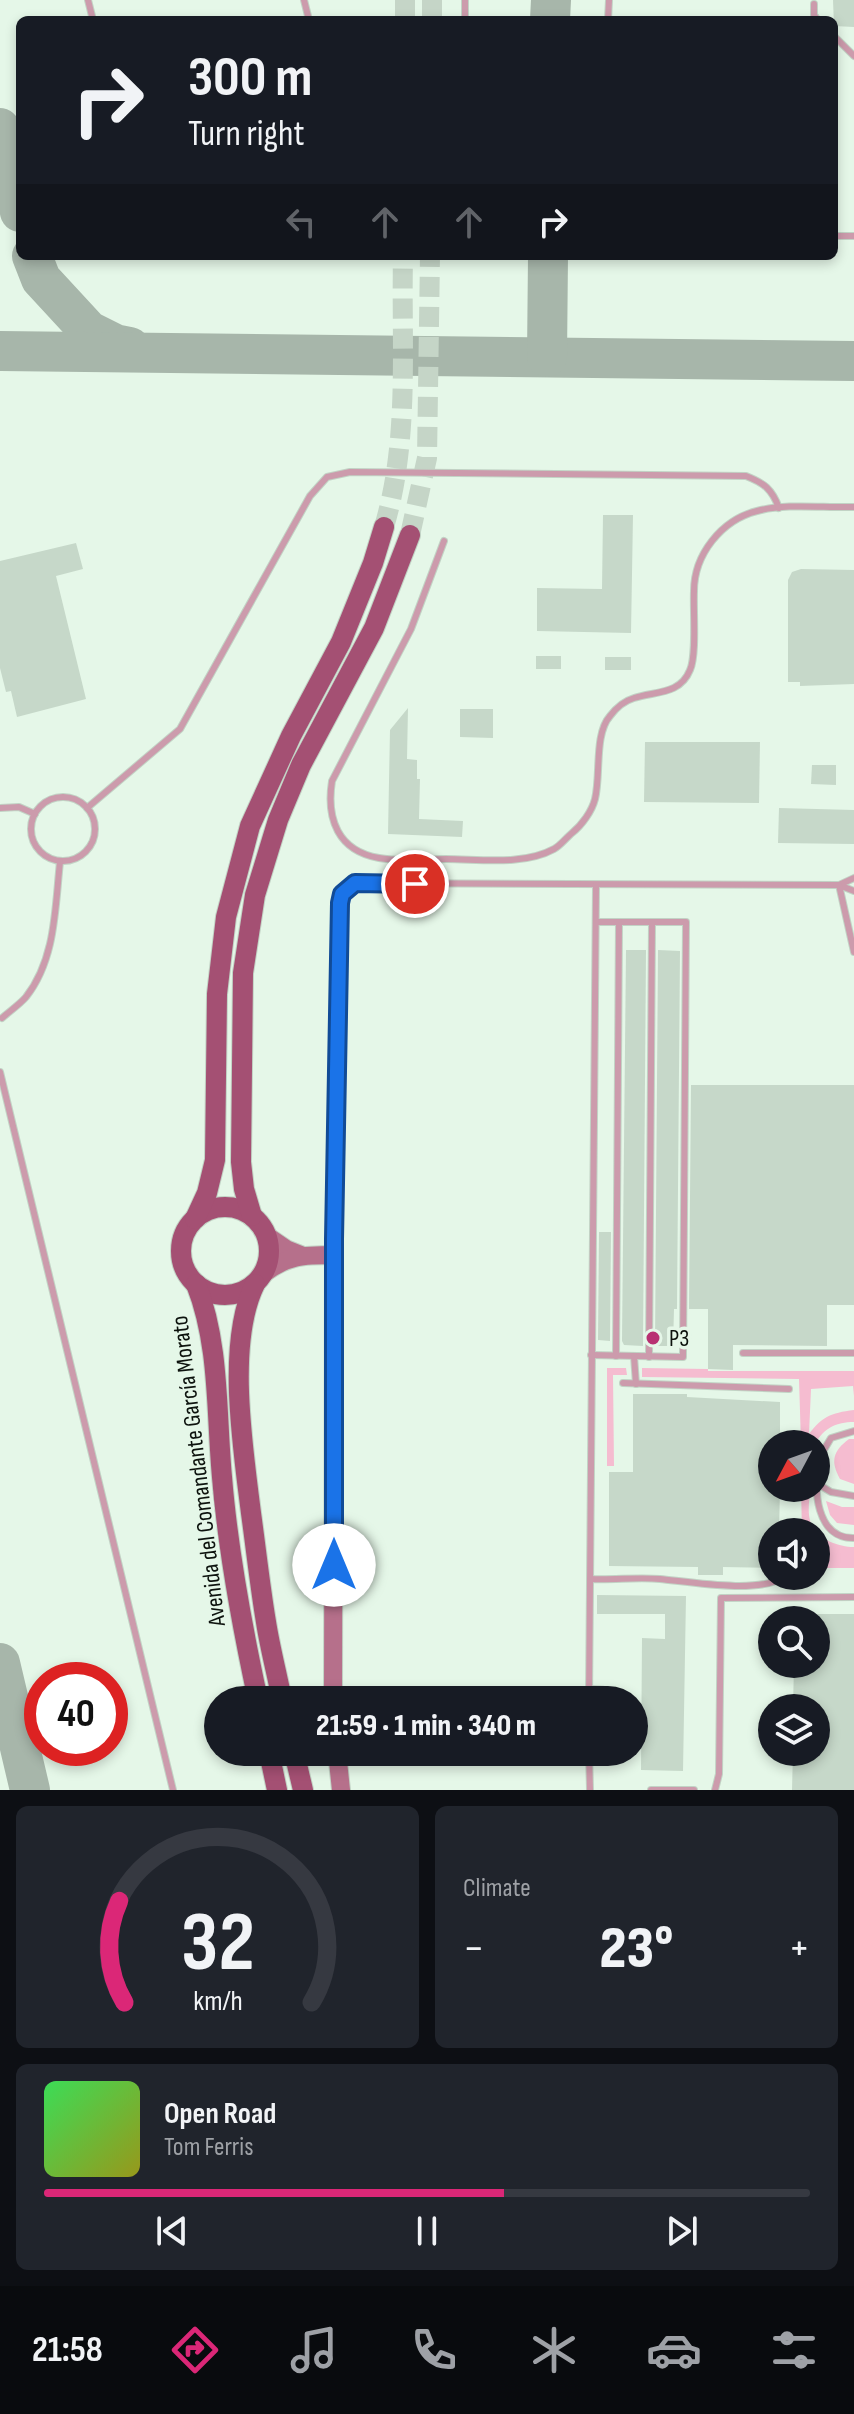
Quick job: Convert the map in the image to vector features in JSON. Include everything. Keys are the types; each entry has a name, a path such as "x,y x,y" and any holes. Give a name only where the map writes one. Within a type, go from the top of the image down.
{"main road":[{"path":"195,1219 205,1212 229,1207 252,1216 267,1236 269,1249 268,1262 259,1279 244,1291 232,1294 207,1291 187,1273 182,1259 186,1230 207,1193 215,1160 217,994 226,917 250,826 291,736 341,642 384,527"},
{"path":"252,1216 244,1189 241,1162 243,973 255,895 278,820 301,765 374,628 410,535"},
{"name":"Avenida del Comandante García Morato","path":"259,1279 246,1301 240,1335 240,1394 246,1470 266,1624 279,1686"},
{"name":"Avenida del Comandante García Morato","path":"196,1284 211,1337 222,1479 239,1612 255,1686"},
{"path":"272,1766 277,1790"},
{"path":"297,1766 303,1790"}],"street":[{"path":"267,1236 301,1255"},
{"path":"259,1279 278,1263 301,1255 334,1255 333,1686"},
{"path":"338,1766 341,1790"}],"lane":[{"path":"814,4 815,16"},
{"path":"838,40 854,56"},
{"path":"87,808 180,729 310,496 327,477 350,472 746,476 763,482 774,495 779,508"},
{"path":"444,541 411,629 332,781 329,799 333,822 342,838 358,853 381,859 523,859 554,849 579,827 594,804 606,720 618,707 632,699 667,692 678,686 691,669 694,581 706,546 727,525 755,511 854,507"},
{"path":"59,797 69,798 87,808 95,828 89,849 71,861 49,859 35,844 31,824 35,814 41,806 59,797"},
{"path":"0,808 19,807 35,814"},
{"path":"2,1018 26,997 46,960 60,862"},
{"path":"839,885 854,878"},
{"path":"334,1255 340,903 342,894 355,883 839,885 854,891"},
{"path":"589,1686 596,885"},
{"path":"839,885 854,952"},
{"path":"591,1355 683,1357 686,922 596,922"},
{"path":"616,1356 619,922"},
{"path":"649,1357 652,922"},
{"path":"0,1072 173,1790"},
{"path":"743,1353 854,1353"},
{"path":"634,1356 636,1384"},
{"path":"623,1383 789,1389"},
{"path":"830,1440 854,1431"},
{"path":"830,1491 854,1496"},
{"path":"819,1502 819,1512 830,1530 846,1538 854,1538"},
{"path":"591,1579 758,1584"},
{"path":"715,1790 719,1774 721,1598 854,1597"},
{"path":"589,1766 590,1790"},
{"path":"651,1790 694,1790"}],"shaded area":[{"path":"607,1368 626,1368 627,1375 613,1375 614,1466 607,1466"},
{"path":"642,1368 854,1371 854,1396 853,1386 811,1389 809,1430 801,1430 799,1379 642,1377"},
{"path":"854,1410 854,1422 813,1430 827,1417"},
{"path":"849,1439 854,1439 854,1484 840,1479 834,1462 836,1452"},
{"path":"801,1502 809,1502 810,1518 802,1518"},
{"path":"826,1502 854,1507 854,1525 837,1523 830,1515"},
{"path":"830,1542 854,1547 854,1568 830,1568"}],"building":[{"path":"833,0 854,0 854,27 838,26 838,16 834,16"},
{"path":"603,515 633,515 631,633 537,631 537,588 602,589"},
{"path":"76,543 83,569 56,576 86,699 17,717 11,691 6,692 0,668 0,561"},
{"path":"801,569 854,570 854,684 800,686 800,682 788,682 788,580 792,572"},
{"path":"536,656 561,656 561,669 536,669"},
{"path":"605,657 631,657 631,670 605,670"},
{"path":"408,708 407,759 417,760 419,819 463,821 462,837 388,834 390,730"},
{"path":"460,709 493,709 493,738 460,737"},
{"path":"645,742 760,742 759,803 644,802"},
{"path":"812,765 836,765 836,785 811,784"},
{"path":"779,808 854,810 854,844 778,843"},
{"path":"626,950 646,950 643,1346 624,1345 622,1341"},
{"path":"658,950 680,951 677,1309 674,1309 673,1346 655,1346"},
{"path":"691,1085 854,1085 854,1305 827,1305 827,1346 733,1345 733,1370 708,1369 708,1309 689,1309"},
{"path":"599,1232 611,1232 610,1341 598,1340"},
{"path":"633,1394 687,1394 687,1397 780,1402 780,1430 758,1430 758,1502 780,1502 779,1518 758,1518 758,1568 723,1567 723,1575 698,1575 698,1567 609,1566 609,1472 633,1472"},
{"path":"597,1595 686,1596 683,1771 641,1770 641,1766 648,1766 648,1686 642,1686 642,1638 665,1639 665,1614 597,1614"},
{"path":"830,1614 854,1614 854,1790 792,1790 793,1766 830,1766 830,1694 793,1694 794,1678 830,1678"}],"taxiway":[{"path":"550,16 551,0"},
{"path":"0,128 16,195"},
{"path":"34,260 41,279 89,331 115,344 130,347"},
{"path":"547,357 548,260"},
{"path":"0,351 854,361"},
{"path":"0,1663 30,1790"}],"tunnel":[{"path":"405,0 405,16"},
{"path":"432,0 432,16"},
{"path":"384,527 398,461 401,427 403,260"},
{"path":"410,535 427,458 430,260"}],"place":[{"name":"P3","path":"653,1338"}],"route":[{"path":"334,1565 334,1239 340,903 342,894 355,883 415,884"}]}
